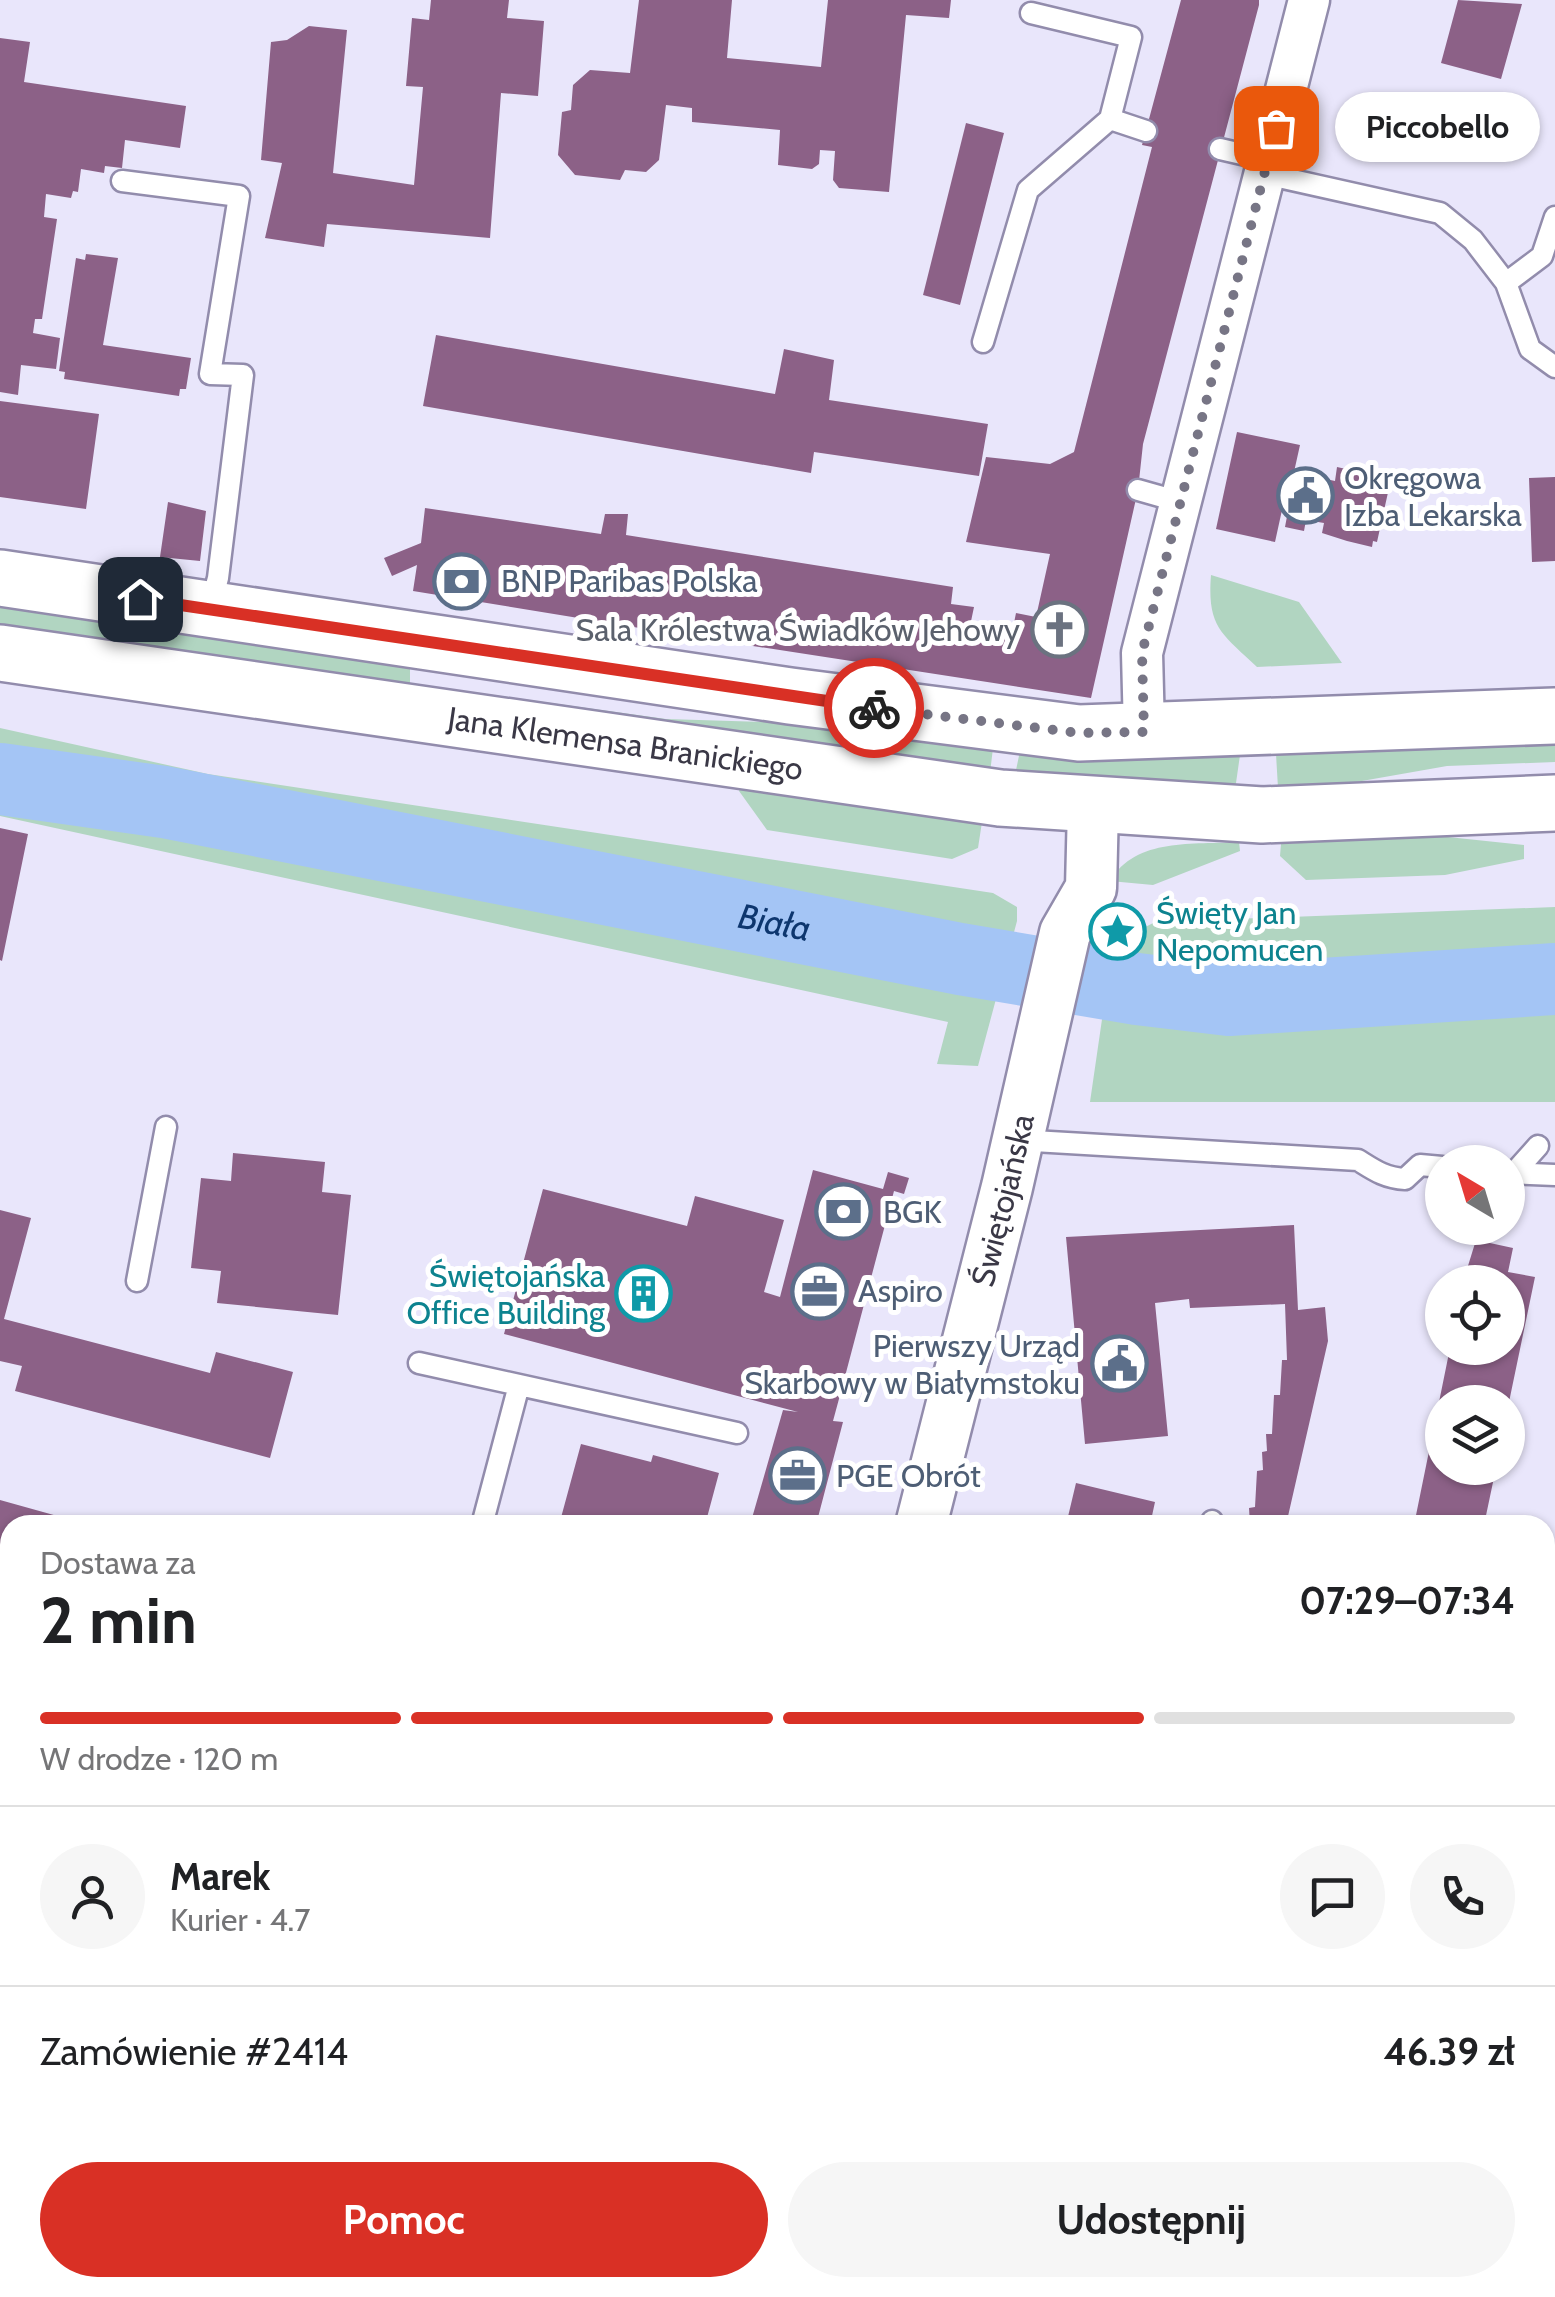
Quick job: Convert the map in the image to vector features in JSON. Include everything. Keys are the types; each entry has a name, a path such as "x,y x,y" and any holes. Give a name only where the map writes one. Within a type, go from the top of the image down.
{"main road":[{"path":"0,578 990,724 1079,733 1555,716"},
{"path":"458,720 447,710 438,682 449,654 465,646"},
{"name":"Jana Klemensa Branickiego","path":"0,653 1000,798 1093,807 1262,815 1555,803"}],"street":[{"path":"1144,732 1142,653 1177,501 1308,0"},
{"name":"Świętojańska","path":"923,1515 1064,933 1061,883 1093,807"}],"lane":[{"path":"983,342 1028,190 1110,120 1131,37 1031,13"},
{"path":"1110,120 1146,131"},
{"path":"1220,149 1266,167 1440,213 1473,240 1506,283 1530,349 1555,367"},
{"path":"122,181 239,196 210,374 243,375 218,578 210,610"},
{"path":"1506,283 1542,256 1555,217"},
{"path":"1138,490 1177,501"},
{"path":"137,1281 166,1127"},
{"path":"1014,1140 1358,1160 1384,1177 1405,1179 1420,1165 1425,1165"},
{"path":"1525,1159 1538,1146"},
{"path":"1525,1174 1555,1175"},
{"path":"419,1363 737,1433"},
{"path":"485,1515 519,1385"}],"green space":[{"path":"1211,575 1299,602 1342,663 1257,667 1234,646 1214,618"},
{"path":"0,603 410,663 410,690 0,629"},
{"path":"472,692 666,719 797,723 993,748 990,773 469,696"},
{"path":"0,728 208,774 993,893 1017,907 1017,921 978,1066 937,1064 948,1022 0,816"},
{"path":"1555,742 1555,762 1447,766 1322,788 1278,788 1276,754"},
{"path":"1020,751 1166,759 1240,755 1235,790 1015,775"},
{"path":"741,786 982,822 978,848 952,859 767,830 739,791"},
{"path":"1429,835 1524,845 1524,859 1445,875 1306,880 1280,856 1281,844"},
{"path":"1239,842 1240,851 1153,885 1110,881 1121,867 1150,850"},
{"path":"1555,907 1555,1102 1090,1102 1107,985 1141,971 1106,978 1114,946 1127,950 1132,934 1155,922"}],"building":[{"path":"431,0 509,0 507,18 544,21 538,96 501,93 490,238 327,224 324,247 265,238 282,163 261,160 271,42 287,40 309,26 347,30 333,173 414,185 423,87 406,86 412,18 429,20"},
{"path":"639,0 732,0 727,58 821,67 828,0 951,0 949,18 906,15 889,192 839,188 833,180 835,151 820,150 819,164 812,169 778,165 780,130 692,122 692,108 666,105 659,160 646,172 625,170 620,180 575,175 558,155 562,112 571,110 573,85 590,70 630,73"},
{"path":"1181,0 1259,0 1259,5 1143,444 1138,490 1091,698 708,639 660,619 658,631 413,591 417,565 392,576 384,558 421,543 425,508 601,534 605,514 628,514 626,535 953,587 951,604 974,607 970,626 1012,633 1016,613 1036,617 1050,554 966,542 986,457 1050,464 1074,452 1152,147 1142,145"},
{"path":"1458,0 1522,4 1501,79 1441,63"},
{"path":"0,38 30,42 24,82 186,106 180,148 125,140 122,168 105,166 104,173 81,169 78,192 73,191 71,198 46,194 44,217 57,219 42,319 35,319 33,333 60,338 56,369 21,365 18,395 0,392"},
{"path":"966,123 1004,133 960,305 923,295"},
{"path":"86,254 118,258 103,345 191,358 186,389 180,389 179,396 64,379 65,372 59,371 76,258 85,260"},
{"path":"436,335 775,394 784,349 834,360 829,400 988,424 979,476 814,452 811,473 423,406"},
{"path":"0,401 99,414 86,509 0,497"},
{"name":"Okręgowa Izba Lekarska","path":"1237,432 1300,445 1294,472 1335,481 1337,467 1391,479 1377,542 1373,541 1372,547 1347,541 1322,533 1324,523 1306,520 1304,531 1285,527 1288,511 1282,510 1275,542 1216,529"},
{"path":"1555,477 1555,561 1532,562 1529,478"},
{"path":"168,502 206,511 200,561 160,557"},
{"path":"0,828 28,834 2,961 0,960"},
{"path":"233,1153 325,1162 322,1192 351,1195 338,1315 217,1303 221,1271 191,1268 201,1178 231,1181"},
{"name":"Świętojańska Office Building","path":"813,1170 883,1189 888,1172 909,1178 904,1194 894,1191 833,1421 843,1422 819,1515 753,1515 783,1410 798,1412 504,1334 543,1189 687,1226 695,1196 784,1220 764,1292 780,1297"},
{"path":"0,1210 31,1218 4,1319 210,1373 216,1352 293,1372 270,1458 15,1391 22,1366 0,1361"},
{"path":"1294,1225 1298,1310 1325,1307 1328,1341 1288,1515 1249,1515 1249,1508 1255,1507 1257,1471 1263,1470 1266,1434 1272,1434 1274,1395 1280,1395 1282,1360 1287,1360 1285,1304 1190,1308 1189,1299 1155,1303 1168,1436 1085,1444 1066,1237"},
{"path":"1474,1245 1513,1248 1509,1265 1468,1265"},
{"path":"1525,1275 1535,1277 1525,1325"},
{"path":"1447,1365 1517,1365 1513,1385 1442,1385"},
{"path":"581,1444 651,1462 653,1455 719,1473 708,1515 562,1515"},
{"path":"1425,1471 1425,1485 1492,1485 1486,1515 1416,1515"},
{"path":"1076,1483 1155,1502 1152,1515 1068,1515"},
{"path":"0,1500 54,1515 0,1515"}],"waterway":[{"name":"Biała","path":"0,779 164,802 960,959 1137,989 1229,1000 1555,979"}],"way so far":[{"path":"874,708 1079,733 1144,732 1142,653 1177,501 1276,128"}],"place":[{"name":"Piccobello","path":"1276,128"},
{"name":"Okręgowa Izba Lekarska","path":"1305,496"},
{"name":"BNP Paribas Polska","path":"462,581"},
{"name":"Sala Królestwa Świadków Jehowy","path":"1059,630"},
{"name":"Święty Jan Nepomucen","path":"1117,931"},
{"name":"BGK","path":"844,1212"},
{"name":"Aspiro","path":"819,1291"},
{"name":"Świętojańska Office Building","path":"644,1294"},
{"name":"Pierwszy Urząd Skarbowy w Białymstoku","path":"1119,1364"},
{"name":"PGE Obrót","path":"797,1476"}],"route":[{"path":"140,599 874,708"}]}
